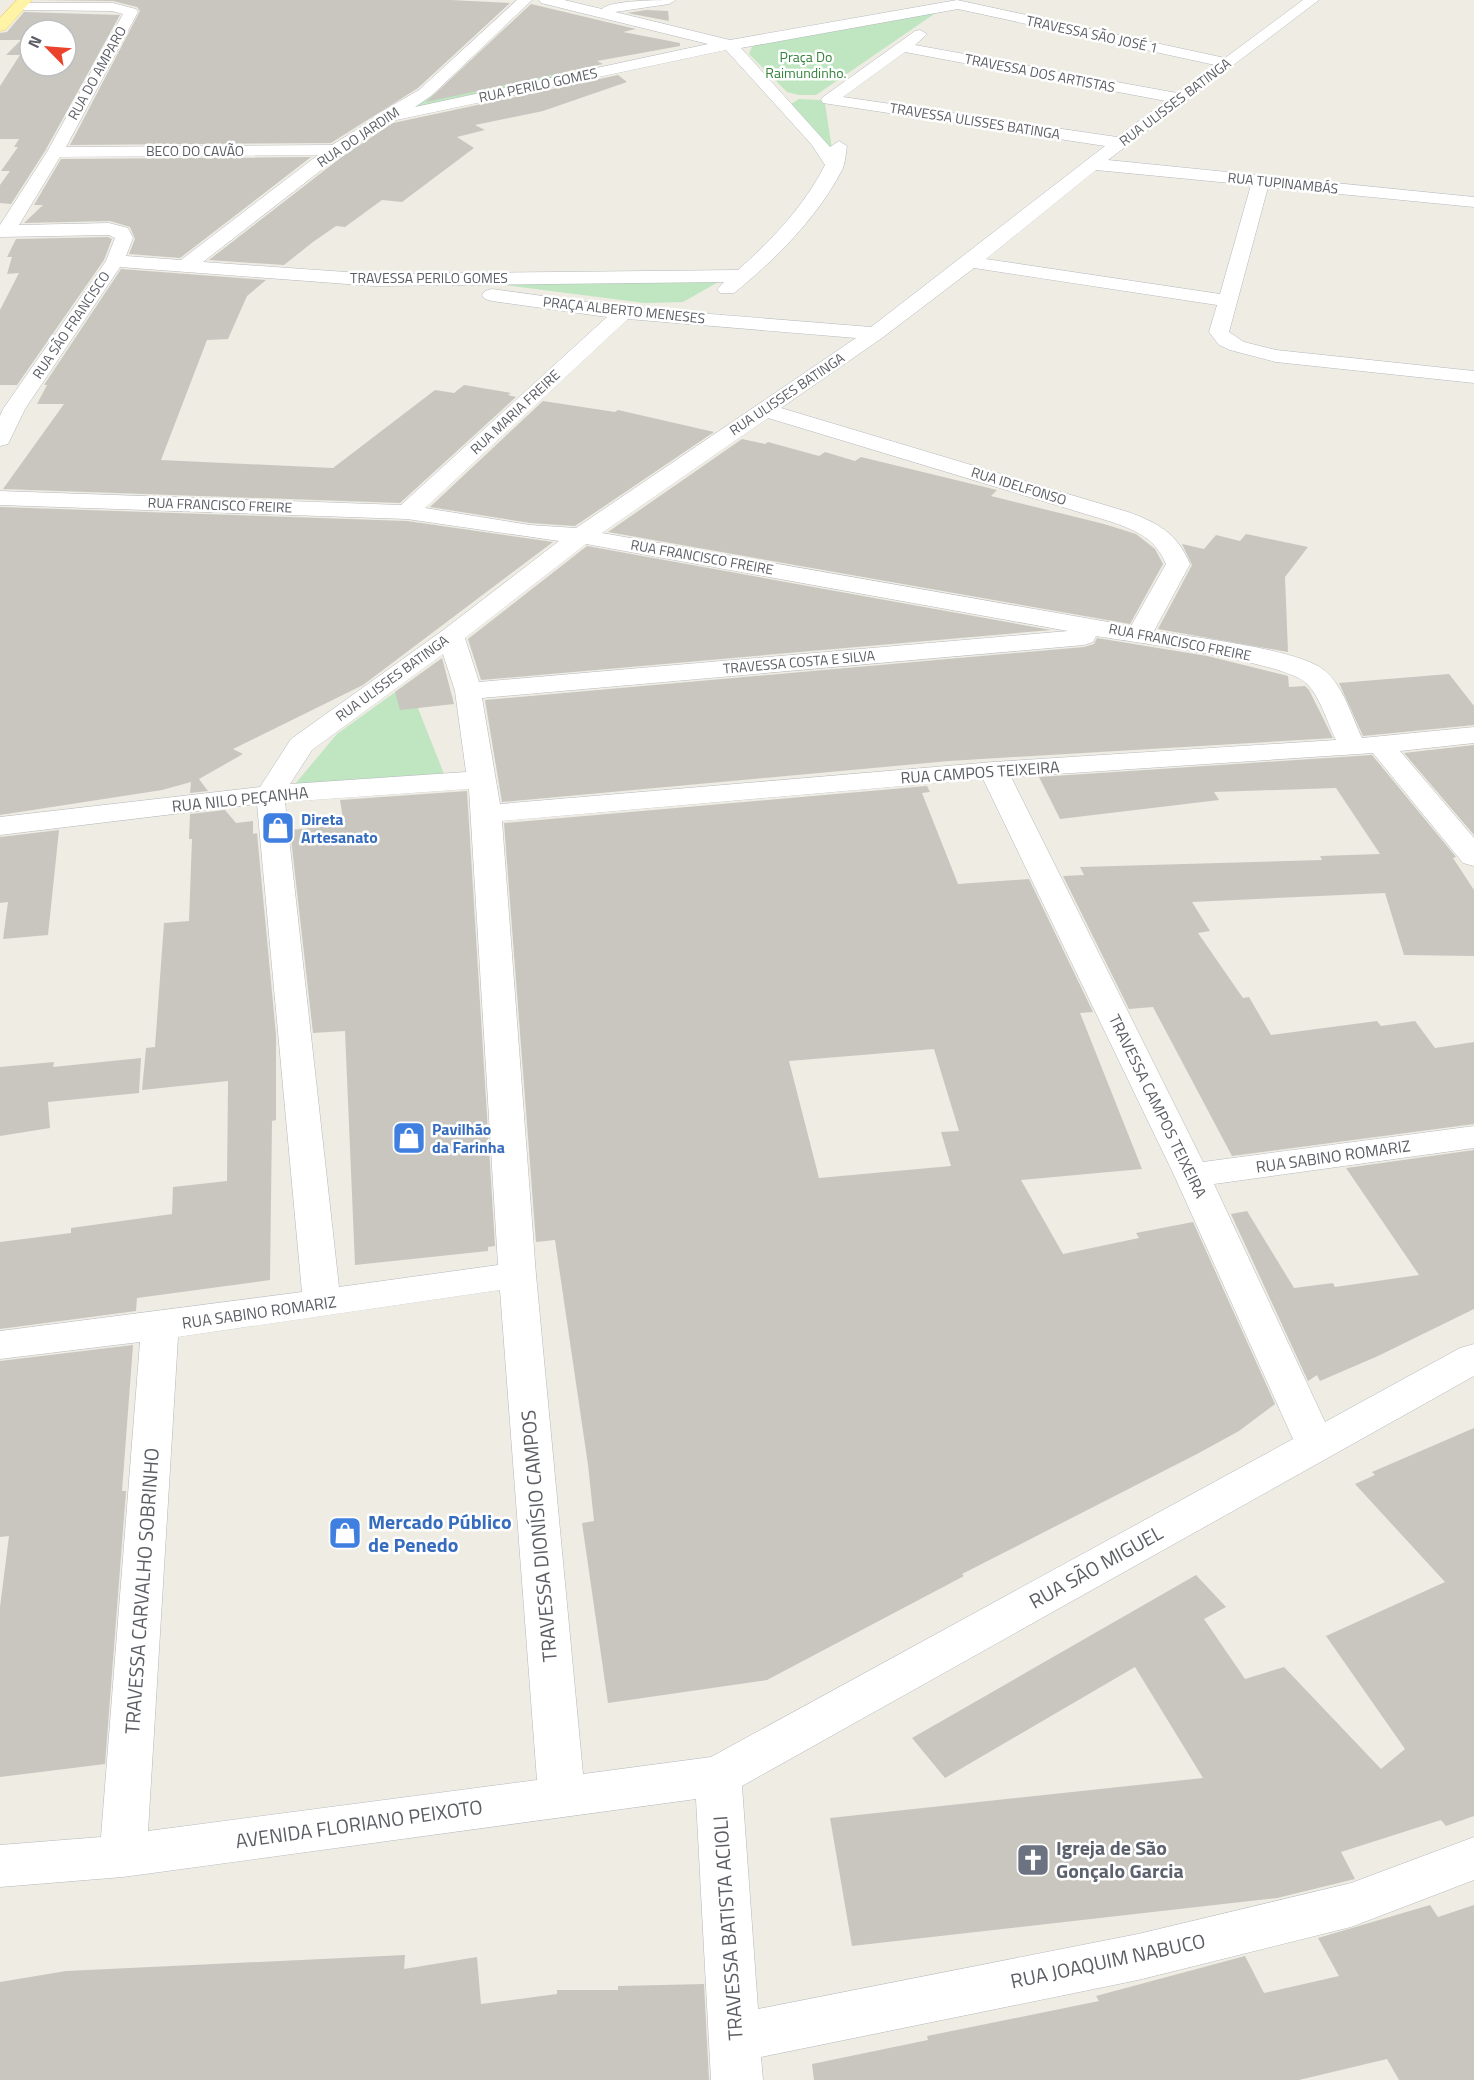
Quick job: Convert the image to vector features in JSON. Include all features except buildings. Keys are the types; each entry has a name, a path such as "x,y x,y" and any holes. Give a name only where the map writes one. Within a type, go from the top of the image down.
{"main road":[{"path":"0,15 23,3"},
{"path":"0,27 23,3"}],"street":[{"name":"RUA DO JARDIM","path":"184,267 336,150 425,93 525,0"},
{"path":"546,0 730,45 819,142 835,167"},
{"path":"588,12 669,0"},
{"name":"RUA ULISSES BATINGA","path":"270,794 301,745 451,636 581,536 875,334 970,262 1092,164 1312,0"},
{"name":"RUA DO AMPARO","path":"3,231 55,152 131,12 113,7 23,3"},
{"name":"RUA PERILO GOMES","path":"425,93 695,51 958,4"},
{"path":"693,317 744,276 798,219 835,167 839,152 831,98 903,47 958,4"},
{"name":"TRAVESSA SÃO JOSÉ 1","path":"958,4 1228,63"},
{"name":"TRAVESSA DOS ARTISTAS","path":"903,47 1178,99"},
{"name":"RUA PERILO GOMES","path":"380,120 695,51"},
{"name":"TRAVESSA ULISSES BATINGA","path":"773,92 806,98 831,98 1120,143"},
{"name":"BECO DO CAVÃO","path":"55,152 336,150"},
{"name":"RUA TUPINAMBÁS","path":"1092,164 1474,202"},
{"path":"1261,180 1220,332 1226,341 1256,352 1474,377"},
{"name":"RUA SÃO FRANCISCO","path":"0,439 7,409 115,261 124,238 121,232 95,229 3,231"},
{"name":"TRAVESSA PERILO GOMES","path":"115,261 374,280 744,276"},
{"path":"970,262 1227,301"},
{"name":"PRAÇA ALBERTO MENESES","path":"374,280 623,313 693,317 875,334"},
{"name":"RUA MARIA FREIRE","path":"407,512 623,313"},
{"name":"RUA IDELFONSO","path":"765,410 1120,517 1149,528 1171,543 1178,564 1134,634"},
{"name":"RUA FRANCISCO FREIRE","path":"0,498 407,512 530,532 581,536 1281,661 1314,675 1366,746 1474,857"},
{"name":"TRAVESSA COSTA E SILVA","path":"468,691 1134,634"},
{"name":"TRAVESSA DIONÍSIO CAMPOS","path":"451,636 468,691 480,780 488,814 517,1275 562,1797"},
{"name":"RUA CAMPOS TEIXEIRA","path":"488,814 993,770 1366,746 1474,735"},
{"name":"TRAVESSA CAMPOS TEIXEIRA","path":"993,770 1192,1175 1316,1445"},
{"name":"RUA NILO PEÇANHA","path":"0,826 270,794 480,780"},
{"path":"270,794 322,1302"},
{"name":"RUA SABINO ROMARIZ","path":"1192,1175 1474,1137"},
{"name":"RUA SABINO ROMARIZ","path":"0,1345 160,1326 517,1275"},
{"name":"TRAVESSA CARVALHO SOBRINHO","path":"123,1856 160,1326"},
{"name":"RUA SÃO MIGUEL","path":"718,1776 1474,1358"},
{"name":"AVENIDA FLORIANO PEIXOTO","path":"0,1866 123,1856 718,1776"},
{"name":"TRAVESSA BATISTA ACIOLI","path":"718,1776 736,2059"},
{"name":"RUA JOAQUIM NABUCO","path":"736,2059 1351,1905 1474,1858"}],"green space":[{"name":"Praça Do Raimundinho.","path":"940,10 816,95 787,92 749,54 752,47 758,44"},
{"path":"648,60 403,114 432,94"},
{"path":"799,99 820,100 825,103 833,156 791,104"},
{"path":"442,277 727,277 683,302 645,303"},
{"path":"408,683 446,779 290,790 337,734"}],"place":[{"name":"Direta Artesanato","path":"278,828"},
{"name":"Pavilhão da Farinha","path":"409,1138"},
{"name":"Mercado Público de Penedo","path":"345,1533"},
{"name":"Igreja de São Gonçalo Garcia","path":"1033,1860"}]}
